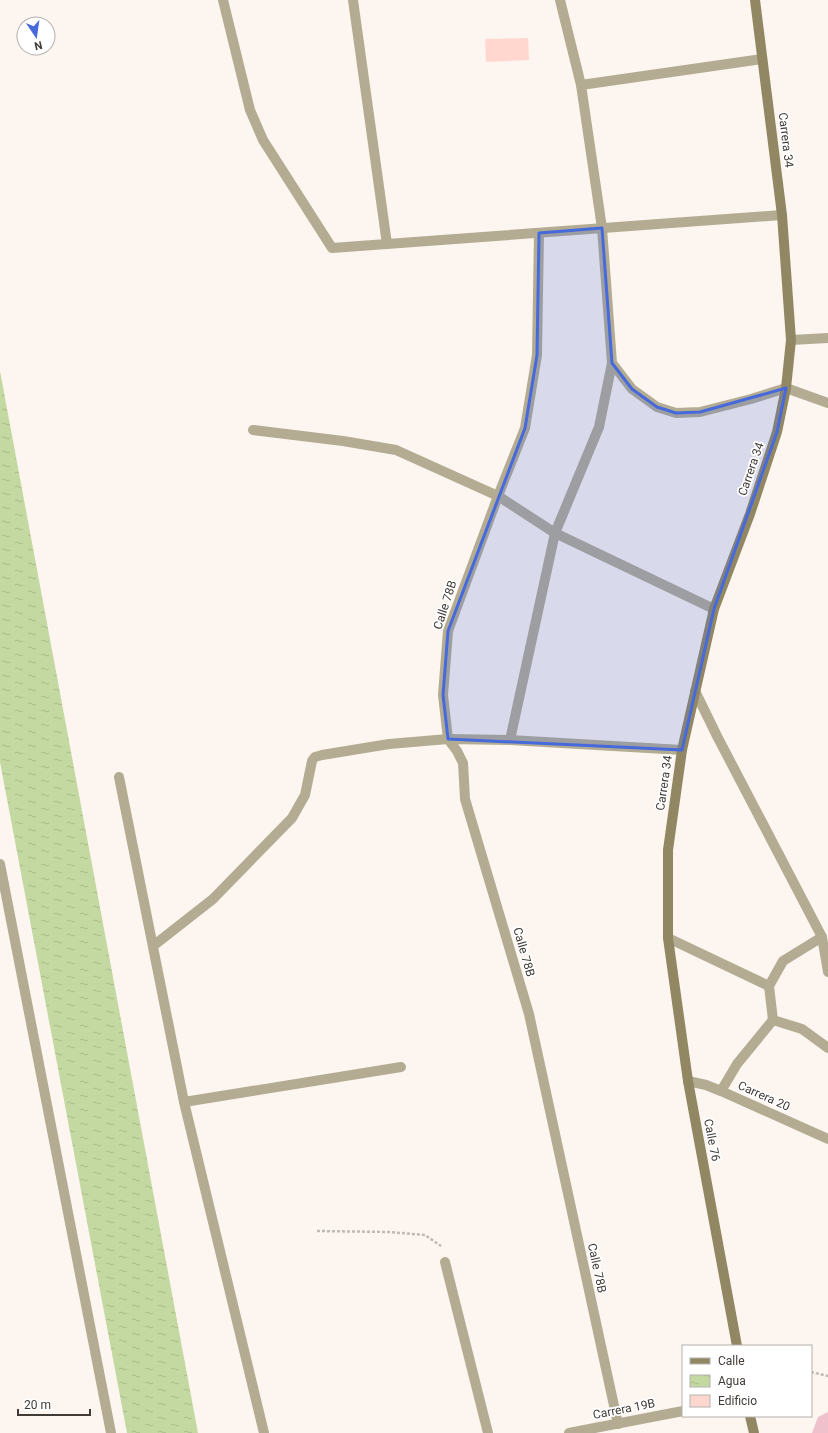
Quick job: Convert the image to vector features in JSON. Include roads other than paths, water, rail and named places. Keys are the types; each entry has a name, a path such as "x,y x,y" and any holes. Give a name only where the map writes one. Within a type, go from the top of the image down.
{"main road":[{"name":"Carrera 34","path":"668,938 668,850 682,750 714,609 750,514 777,432 786,388 791,340 782,215 755,0"},
{"name":"Calle 76","path":"668,938 688,1081 737,1345"},
{"path":"750,1417 754,1433"}],"street":[{"path":"223,0 250,110 264,140 332,248 782,215"},
{"path":"353,0 387,244"},
{"path":"510,740 555,533 599,427 612,363 602,228 582,85 560,0"},
{"path":"582,85 762,59"},
{"name":"Calle 78B","path":"539,233 536,362 525,428 448,631 443,696 448,739 457,751 463,763 465,799 529,1014 618,1424"},
{"path":"791,340 828,338"},
{"path":"612,363 632,389 657,407 676,413 700,412 786,388 828,403"},
{"path":"253,430 343,441 396,450 498,496 555,533 714,609"},
{"path":"695,691 822,937 828,972"},
{"path":"153,946 213,899 292,818 305,795 312,761 315,757 389,744 448,739 510,740 682,750"},
{"path":"119,777 184,1102 264,1433"},
{"path":"0,864 111,1433"},
{"path":"721,1091 737,1064 773,1020 770,986 783,961 822,937"},
{"path":"668,938 770,986"},
{"path":"773,1020 802,1029 828,1048"},
{"path":"184,1102 400,1067"},
{"name":"Carrera 20","path":"688,1081 706,1085 721,1091 828,1139"},
{"path":"445,1262 488,1433"},
{"name":"Carrera 19B","path":"569,1433 682,1411"}],"water":[{"path":"0,371 198,1433 127,1433 0,762"}]}
